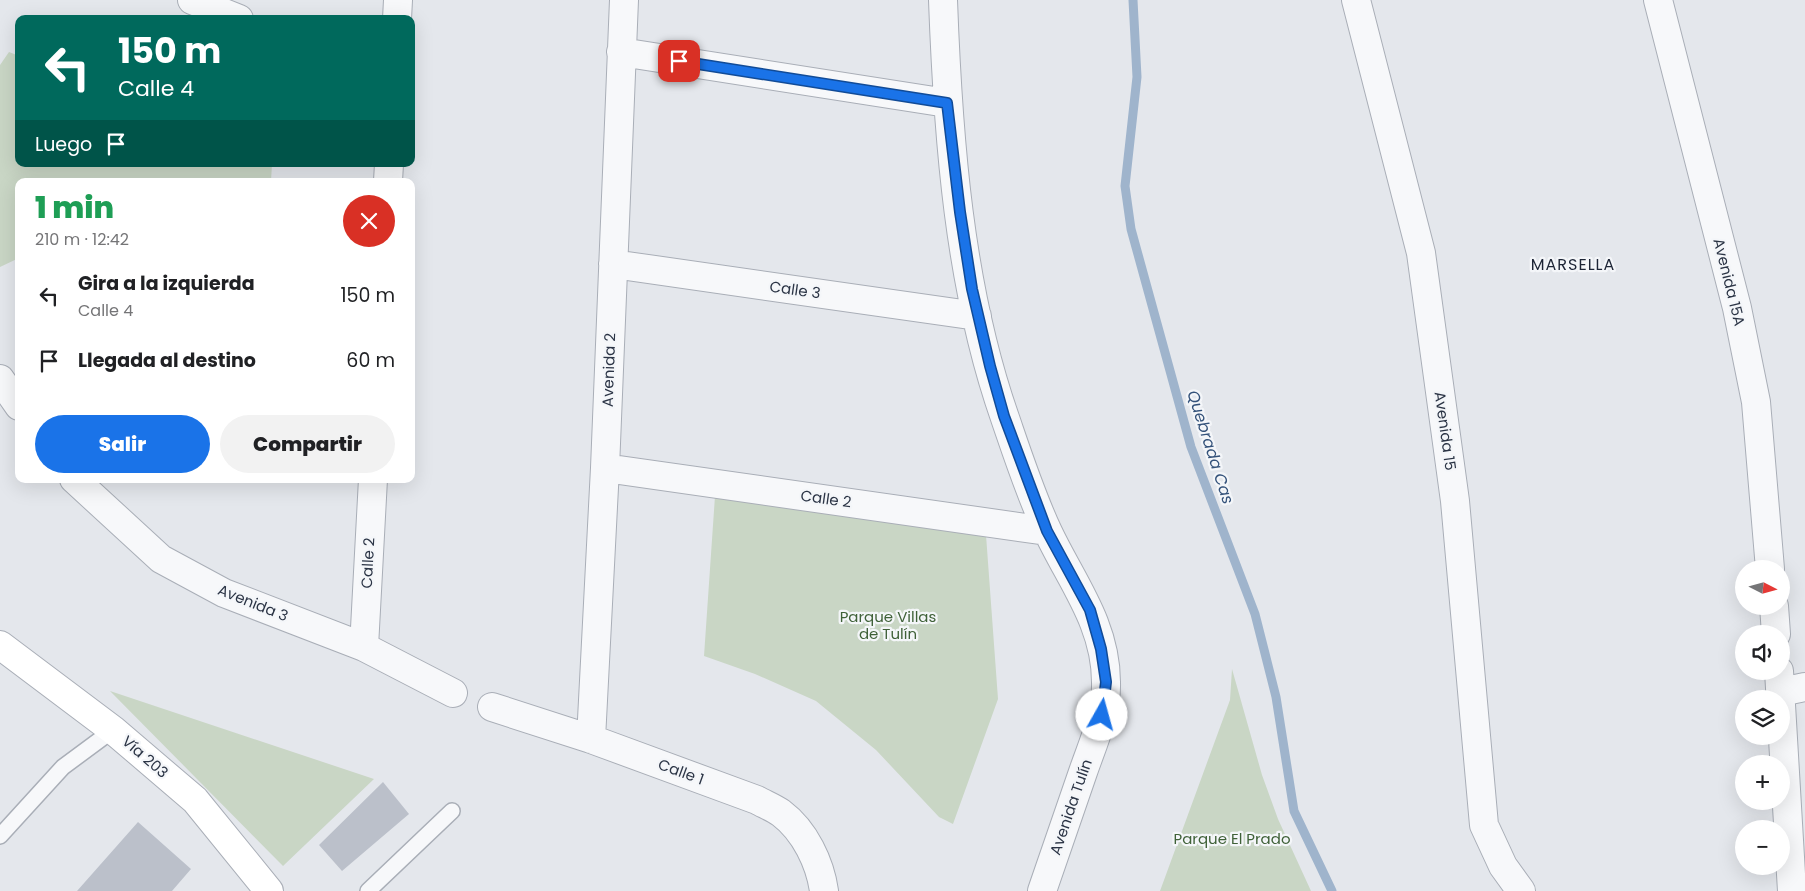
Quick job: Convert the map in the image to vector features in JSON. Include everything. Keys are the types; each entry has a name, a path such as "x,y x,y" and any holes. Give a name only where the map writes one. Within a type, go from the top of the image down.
{"main road":[{"name":"Vía 203","path":"2,650 113,730 195,800 269,891"}],"street":[{"path":"192,0 229,15"},
{"path":"397,15 398,0"},
{"name":"Avenida 2","path":"591,740 605,468 624,0"},
{"name":"Avenida Tulín","path":"944,0 947,103 960,212 977,316 1004,416 1047,531 1090,610 1101,649 1106,682 1102,715 1042,891"},
{"name":"Avenida 15","path":"1356,0 1421,253 1455,501 1484,825 1503,866 1521,891"},
{"name":"Avenida 15A","path":"1658,0 1736,308 1756,402 1769,560"},
{"path":"621,52 947,103"},
{"name":"Calle 3","path":"613,264 977,316"},
{"path":"0,379 15,400"},
{"name":"Calle 2","path":"605,468 1047,531"},
{"name":"Avenida 3","path":"78,483 161,559 224,592 364,647 453,693"},
{"name":"Calle 2","path":"364,647 373,483"},
{"path":"1788,684 1792,891"},
{"name":"Calle 1","path":"492,707 591,740 756,800 782,814 802,835 821,870 824,891"}],"lane":[{"path":"0,836 63,767 113,730"},
{"path":"368,891 452,811"}],"green space":[{"path":"9,52 15,54 15,167 272,167 271,178 15,178 15,260 0,267 0,65"},
{"name":"Parque Villas de Tulín","path":"715,496 986,535 998,699 953,824 939,817 876,750 816,701 755,674 704,656"},
{"name":"Parque El Prado","path":"1232,669 1262,775 1278,819 1311,891 1160,891 1230,700"},
{"path":"110,691 374,779 283,866"}],"building":[{"path":"383,782 409,814 342,871 319,845"},
{"path":"138,822 191,869 172,891 77,891"}],"waterway":[{"name":"Quebrada Cas","path":"1133,0 1137,77 1125,186 1131,229 1191,447 1255,614 1276,697 1294,811 1332,891"}],"district":[{"name":"MARSELLA","path":"1573,264"}],"route":[{"path":"679,61 947,103 960,212 977,316 1004,416 1047,531 1090,610 1101,649 1106,682 1102,715"}]}
